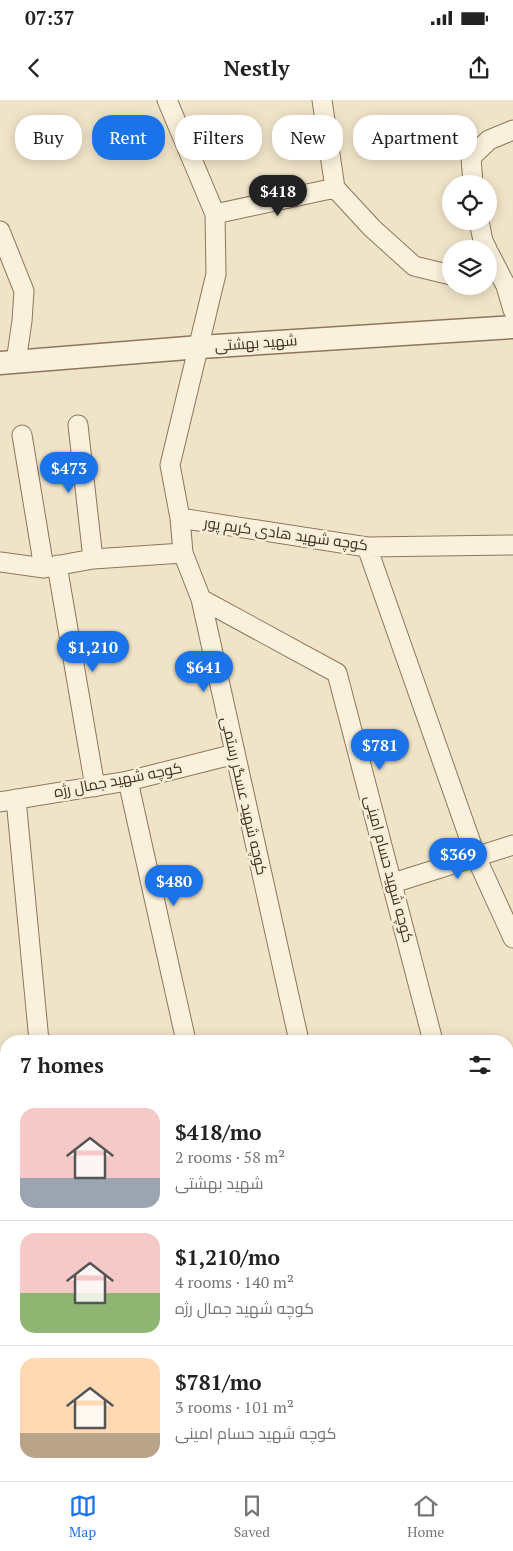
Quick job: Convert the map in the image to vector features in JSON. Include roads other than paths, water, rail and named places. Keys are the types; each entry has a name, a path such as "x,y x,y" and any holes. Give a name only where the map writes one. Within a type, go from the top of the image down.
{"street":[{"path":"167,100 215,214 335,188"},
{"path":"322,100 335,188 372,228 414,266 442,274"},
{"path":"472,175 471,157 489,140 513,130"},
{"name":"کوچه شهید عسگر رستمی","path":"215,214 216,274 200,347 170,465 180,518 183,553 201,599 298,1035"},
{"path":"0,231 24,291 22,321 8,362"},
{"path":"501,277 513,310"},
{"name":"شهید بهشتی","path":"8,362 200,347 513,327"},
{"path":"78,425 93,559"},
{"path":"22,435 95,787"},
{"name":"کوچه شهید هادی کریم پور","path":"180,518 367,547 513,545"},
{"path":"367,547 476,857 513,938"},
{"path":"0,562 50,567 93,559 183,553"},
{"name":"کوچه شهید حسام امینی","path":"201,599 337,673 431,1035"},
{"name":"کوچه شهید جمال رژه","path":"8,801 128,781 235,754"},
{"path":"128,781 185,1035"},
{"path":"8,801 38,1035"},
{"path":"393,883 513,845"}]}
